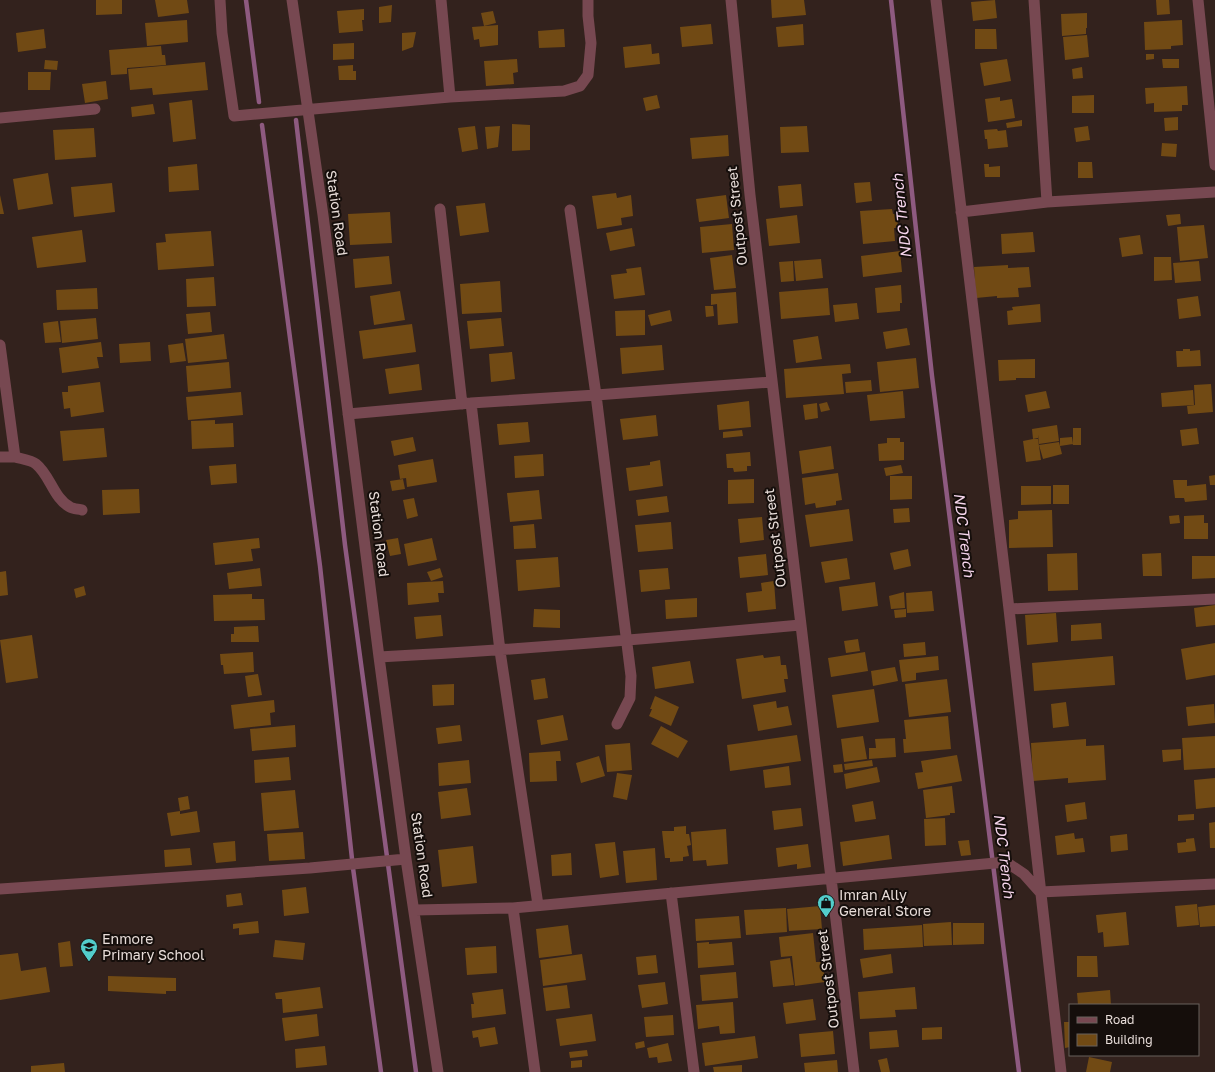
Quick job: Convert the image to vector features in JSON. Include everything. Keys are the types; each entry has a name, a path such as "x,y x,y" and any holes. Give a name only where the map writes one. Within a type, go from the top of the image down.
{"street":[{"path":"220,0 222,33 234,116 450,97 564,91 580,86 588,75 590,65 591,43 588,0"},
{"name":"Station Road","path":"292,0 322,215 406,860 415,910 438,1072"},
{"path":"442,0 450,97"},
{"name":"Outpost Street","path":"731,0 750,195 854,1072"},
{"path":"936,0 1009,609 1061,1072"},
{"path":"1034,0 1047,202"},
{"path":"1198,0 1215,165"},
{"path":"0,118 95,109"},
{"path":"961,212 1047,202 1215,192"},
{"path":"440,209 500,651 538,905"},
{"path":"570,210 596,395 631,676 630,698 617,724"},
{"path":"0,344 15,457"},
{"path":"348,414 467,403 772,382"},
{"path":"0,457 15,457 35,463 45,473 52,487 63,500 71,508 82,510"},
{"path":"1009,609 1215,599"},
{"path":"379,657 500,651 800,625"},
{"path":"0,889 406,860"},
{"path":"415,910 513,908 1006,862 1024,874 1040,892"},
{"path":"1040,892 1215,884"},
{"path":"671,893 694,1072"},
{"path":"513,908 535,1072"}],"building":[{"path":"96,0 122,0 122,14 96,15"},
{"path":"155,0 187,0 189,13 158,17"},
{"path":"771,0 804,0 806,15 772,18"},
{"path":"995,0 997,18 973,21 971,2"},
{"path":"1156,0 1169,0 1170,14 1157,15"},
{"path":"392,5 391,22 379,23 379,7"},
{"path":"364,9 364,20 362,20 363,31 339,33 337,11"},
{"path":"493,11 496,23 484,26 481,13"},
{"path":"1087,13 1086,34 1062,36 1061,14"},
{"path":"187,20 188,42 147,46 145,23"},
{"path":"1182,20 1183,45 1171,46 1171,49 1145,50 1144,22"},
{"path":"711,24 713,44 682,47 680,27"},
{"path":"803,24 804,45 778,47 776,27"},
{"path":"498,25 498,45 480,47 479,39 474,40 472,27"},
{"path":"44,29 46,48 18,52 16,33"},
{"path":"564,29 565,47 539,48 538,31"},
{"path":"975,29 996,29 997,49 975,49"},
{"path":"416,32 413,47 402,51 402,33"},
{"path":"1087,35 1089,57 1065,60 1063,37"},
{"path":"354,43 354,59 333,60 333,44"},
{"path":"651,44 652,54 659,53 660,64 625,68 623,47"},
{"path":"161,46 162,55 165,55 166,65 127,68 127,74 111,75 109,50"},
{"path":"1146,54 1154,54 1154,59 1146,60"},
{"path":"517,59 518,72 513,73 514,84 486,86 484,61"},
{"path":"1007,59 1011,81 984,86 980,63"},
{"path":"1162,59 1179,59 1179,68 1163,68"},
{"path":"45,60 58,61 57,70 44,69"},
{"path":"205,62 208,90 153,95 152,88 130,90 128,69"},
{"path":"353,65 353,71 356,71 356,80 339,80 338,66"},
{"path":"1082,67 1083,78 1073,79 1072,69"},
{"path":"28,72 51,72 50,90 28,90"},
{"path":"106,81 108,99 85,103 82,84"},
{"path":"1187,86 1188,105 1182,105 1182,111 1154,112 1154,103 1146,104 1145,88"},
{"path":"657,95 660,108 646,111 643,98"},
{"path":"1094,95 1094,113 1072,113 1072,96"},
{"path":"1000,97 1000,101 1012,99 1015,118 988,122 985,99"},
{"path":"192,100 196,139 173,142 169,103"},
{"path":"153,104 155,114 132,117 131,107"},
{"path":"1178,117 1178,130 1165,131 1164,118"},
{"path":"1022,120 1022,126 1007,128 1006,123"},
{"path":"512,124 530,125 530,150 512,151"},
{"path":"475,126 478,149 462,152 458,128"},
{"path":"500,126 498,147 487,149 485,127"},
{"path":"807,126 809,152 781,153 780,127"},
{"path":"1088,126 1090,140 1076,142 1074,128"},
{"path":"94,128 96,157 55,160 53,130"},
{"path":"997,129 998,131 1006,130 1008,147 988,149 984,130"},
{"path":"728,135 729,156 692,159 690,138"},
{"path":"1162,143 1177,144 1176,157 1161,156"},
{"path":"1078,162 1092,162 1093,178 1078,178"},
{"path":"197,164 199,190 169,192 168,167"},
{"path":"984,164 989,164 989,167 1000,166 1000,177 985,177"},
{"path":"48,173 53,204 18,210 13,179"},
{"path":"870,182 872,201 856,203 854,183"},
{"path":"112,183 115,212 74,217 71,187"},
{"path":"801,184 803,206 780,208 778,186"},
{"path":"616,193 617,198 631,195 633,216 621,218 622,225 597,229 592,196"},
{"path":"0,195 4,214 0,214"},
{"path":"726,195 729,218 699,222 696,199"},
{"path":"485,203 489,232 460,236 456,206"},
{"path":"892,209 893,214 897,214 898,228 894,228 895,241 863,244 860,211"},
{"path":"390,212 392,243 350,245 348,214"},
{"path":"1180,214 1181,224 1168,226 1166,215"},
{"path":"797,215 800,243 769,246 766,219"},
{"path":"732,224 734,250 702,253 700,227"},
{"path":"1204,225 1208,258 1180,261 1177,227"},
{"path":"632,228 635,246 610,251 606,233"},
{"path":"82,230 86,262 37,268 32,237"},
{"path":"211,231 214,266 158,270 156,243 166,242 165,234"},
{"path":"1033,232 1035,252 1002,254 1001,234"},
{"path":"1140,235 1143,254 1122,257 1119,238"},
{"path":"900,251 902,272 863,277 861,256"},
{"path":"732,255 736,288 714,290 710,258"},
{"path":"389,256 392,284 355,288 353,259"},
{"path":"1154,257 1171,257 1172,280 1154,281"},
{"path":"821,259 823,278 796,281 794,261"},
{"path":"793,261 794,281 781,282 779,262"},
{"path":"1199,261 1201,281 1175,283 1173,263"},
{"path":"1008,265 1008,268 1029,267 1031,287 1018,288 1019,297 997,298 997,296 976,298 974,267"},
{"path":"641,267 645,295 614,299 611,275 627,273 626,269"},
{"path":"214,277 216,306 187,307 186,279"},
{"path":"500,281 502,312 462,314 460,284"},
{"path":"901,285 902,303 900,303 900,311 877,313 875,288"},
{"path":"97,288 98,309 57,310 56,290"},
{"path":"828,288 830,315 781,319 779,292"},
{"path":"400,291 405,320 374,325 370,296"},
{"path":"736,292 738,323 718,325 717,304 711,305 711,294"},
{"path":"1198,296 1201,316 1179,319 1177,299"},
{"path":"857,303 859,319 835,322 833,305"},
{"path":"1040,304 1041,322 1008,325 1007,311 1013,310 1012,307"},
{"path":"705,306 713,306 714,316 706,317"},
{"path":"645,310 645,335 616,336 615,311"},
{"path":"670,310 672,321 651,326 648,315"},
{"path":"210,312 212,332 188,334 186,314"},
{"path":"96,318 98,339 62,343 60,321"},
{"path":"501,318 504,346 470,349 467,321"},
{"path":"58,321 61,342 45,343 43,323"},
{"path":"412,324 416,352 363,359 359,331"},
{"path":"907,328 910,345 886,349 883,332"},
{"path":"224,334 227,359 188,363 185,339"},
{"path":"818,336 822,359 796,363 793,340"},
{"path":"101,342 103,357 97,357 99,368 62,373 59,348"},
{"path":"150,342 151,361 120,363 119,344"},
{"path":"183,343 186,361 170,363 168,345"},
{"path":"662,345 664,370 622,374 620,348"},
{"path":"1183,349 1190,349 1190,351 1200,350 1201,366 1177,367 1176,351 1183,351"},
{"path":"512,352 515,379 491,382 489,354"},
{"path":"916,358 919,388 880,392 877,362"},
{"path":"1035,359 1035,378 1016,378 1016,380 999,381 998,360"},
{"path":"229,362 231,388 188,392 186,366"},
{"path":"419,364 422,390 389,394 385,369"},
{"path":"850,364 851,373 842,374 844,394 786,398 784,369"},
{"path":"871,380 872,391 846,393 845,382"},
{"path":"100,382 104,412 71,417 70,408 64,409 62,392 68,392 68,386"},
{"path":"1211,384 1213,412 1188,414 1187,406 1195,405 1194,385"},
{"path":"1193,390 1194,405 1162,407 1161,393"},
{"path":"903,391 905,418 870,421 867,395"},
{"path":"1046,391 1050,408 1028,412 1025,395"},
{"path":"241,392 243,415 188,420 186,397"},
{"path":"749,401 751,427 719,430 717,405"},
{"path":"827,402 830,410 821,412 819,404"},
{"path":"817,403 818,418 805,420 803,405"},
{"path":"656,415 658,436 623,440 620,419"},
{"path":"215,420 215,424 233,423 234,447 192,449 191,421"},
{"path":"528,422 530,442 499,445 497,424"},
{"path":"1057,425 1059,441 1039,444 1038,435 1038,438 1033,439 1032,429"},
{"path":"104,428 107,457 63,461 60,431"},
{"path":"1073,428 1081,428 1081,445 1073,445"},
{"path":"1197,428 1199,444 1182,446 1180,430"},
{"path":"742,430 743,436 723,438 723,432"},
{"path":"413,437 416,451 394,456 391,441"},
{"path":"1072,437 1073,444 1060,446 1060,438"},
{"path":"887,438 900,438 900,442 904,442 904,460 879,461 878,444 887,443"},
{"path":"1038,439 1041,460 1026,462 1023,441"},
{"path":"1059,442 1062,454 1043,459 1039,445"},
{"path":"831,446 834,469 802,474 799,451"},
{"path":"750,452 751,466 747,466 747,471 734,472 733,468 727,468 726,454"},
{"path":"543,454 544,476 515,478 514,456"},
{"path":"433,459 437,482 407,487 406,478 400,479 398,465"},
{"path":"660,460 663,486 629,491 626,468 650,465 650,462"},
{"path":"236,464 237,483 211,485 209,466"},
{"path":"901,465 903,473 886,476 884,468"},
{"path":"838,473 842,500 836,501 836,505 816,508 815,503 805,505 802,478"},
{"path":"1215,475 1215,485 1210,485 1209,476"},
{"path":"890,476 912,476 912,499 890,500"},
{"path":"403,479 405,489 392,491 390,481"},
{"path":"754,479 754,503 728,504 728,480"},
{"path":"1173,480 1187,480 1187,486 1206,484 1207,500 1185,502 1184,498 1175,498"},
{"path":"1053,485 1069,485 1069,504 1053,504"},
{"path":"1021,486 1051,486 1051,504 1021,505"},
{"path":"139,489 140,513 103,515 102,490"},
{"path":"539,490 542,519 510,522 507,493"},
{"path":"667,496 669,512 638,516 636,500"},
{"path":"414,498 418,516 407,519 403,500"},
{"path":"909,508 910,522 894,523 893,509"},
{"path":"849,509 853,541 810,547 805,515"},
{"path":"1052,510 1053,547 1009,548 1009,520 1018,519 1018,511"},
{"path":"1179,515 1180,523 1170,524 1169,516"},
{"path":"1204,515 1204,523 1208,523 1208,539 1184,539 1184,516"},
{"path":"762,517 764,540 740,543 738,519"},
{"path":"671,522 673,549 638,552 635,525"},
{"path":"534,524 536,548 514,549 513,526"},
{"path":"259,538 260,548 251,549 253,561 215,565 213,543"},
{"path":"398,538 401,554 390,556 386,540"},
{"path":"432,538 437,560 408,566 404,544"},
{"path":"908,549 911,566 894,570 890,553"},
{"path":"1077,553 1078,590 1048,591 1047,554"},
{"path":"1161,553 1162,576 1143,576 1142,554"},
{"path":"766,554 768,575 740,578 738,557"},
{"path":"1192,556 1215,556 1215,578 1192,579"},
{"path":"558,557 560,587 518,591 516,560"},
{"path":"847,558 850,579 825,583 821,562"},
{"path":"260,568 262,586 229,589 227,573"},
{"path":"440,568 443,577 431,581 427,572"},
{"path":"668,568 670,589 641,592 639,570"},
{"path":"6,571 8,595 0,596 0,572"},
{"path":"443,581 444,593 438,593 439,602 408,605 407,583"},
{"path":"774,581 776,609 748,612 746,593 762,591 761,583"},
{"path":"875,582 878,606 842,611 839,587"},
{"path":"84,586 86,595 76,598 74,589"},
{"path":"932,591 934,611 907,613 906,593"},
{"path":"904,592 905,608 891,609 889,596"},
{"path":"252,594 252,599 264,599 265,620 214,621 213,595"},
{"path":"697,598 697,617 666,619 665,600"},
{"path":"1215,605 1215,625 1196,627 1194,608"},
{"path":"534,609 560,610 560,628 533,627"},
{"path":"906,609 906,617 895,618 894,610"},
{"path":"1056,613 1058,642 1027,645 1025,615"},
{"path":"441,615 443,636 416,639 414,617"},
{"path":"1101,623 1102,639 1071,641 1071,625"},
{"path":"258,626 259,642 231,642 231,634 234,634 234,627"},
{"path":"32,635 38,678 6,683 0,640"},
{"path":"858,639 860,651 846,653 844,641"},
{"path":"925,642 926,655 904,657 903,644"},
{"path":"1215,643 1215,675 1186,680 1181,649"},
{"path":"253,652 254,672 224,674 220,654"},
{"path":"865,652 868,671 831,677 828,658"},
{"path":"763,655 764,658 780,656 781,665 786,665 788,679 784,679 786,692 742,699 736,659"},
{"path":"938,656 939,670 916,673 916,680 902,682 899,660"},
{"path":"1113,656 1115,685 1034,691 1032,663"},
{"path":"690,661 694,683 655,689 652,667"},
{"path":"895,667 898,681 873,686 871,671"},
{"path":"258,674 262,695 248,697 245,676"},
{"path":"545,678 548,698 534,700 531,680"},
{"path":"947,679 951,712 909,717 905,684"},
{"path":"454,684 454,705 433,706 432,685"},
{"path":"874,689 879,722 837,728 832,695"},
{"path":"655,696 679,707 671,726 649,716"},
{"path":"274,700 275,712 270,713 271,725 234,729 231,705"},
{"path":"776,701 777,708 788,706 792,725 758,731 753,705"},
{"path":"1066,702 1069,726 1053,728 1051,704"},
{"path":"1214,704 1215,723 1188,726 1186,707"},
{"path":"563,715 568,740 541,745 537,720"},
{"path":"948,716 951,749 904,753 903,739 906,739 904,720"},
{"path":"295,725 296,747 252,751 250,729"},
{"path":"460,725 462,741 438,744 436,728"},
{"path":"661,726 688,741 678,758 651,744"},
{"path":"797,735 801,761 730,771 727,745"},
{"path":"863,736 867,759 844,762 841,739"},
{"path":"1215,736 1215,768 1184,770 1182,738"},
{"path":"895,738 896,757 869,759 869,748 876,748 875,739"},
{"path":"1086,739 1086,746 1104,745 1106,780 1068,783 1068,778 1033,781 1031,743"},
{"path":"630,743 632,770 607,772 605,745"},
{"path":"1181,749 1181,760 1163,762 1162,750"},
{"path":"560,751 561,761 556,761 557,781 530,782 529,753"},
{"path":"957,755 962,781 918,789 915,773 923,772 921,761"},
{"path":"599,756 605,776 581,783 576,763"},
{"path":"289,757 291,780 255,783 254,760"},
{"path":"469,760 471,783 439,786 438,763"},
{"path":"872,760 873,766 845,770 844,764"},
{"path":"842,764 843,772 834,773 833,765"},
{"path":"789,766 791,785 765,788 763,770"},
{"path":"877,767 880,782 846,789 844,774"},
{"path":"617,773 632,775 627,800 613,797"},
{"path":"1215,778 1215,807 1196,809 1194,780"},
{"path":"952,786 955,813 926,818 923,790"},
{"path":"467,788 471,815 441,819 438,792"},
{"path":"295,790 299,828 264,831 261,793"},
{"path":"188,796 190,809 180,811 178,798"},
{"path":"873,801 876,819 855,822 852,805"},
{"path":"1085,802 1087,819 1067,822 1065,805"},
{"path":"801,808 803,826 774,830 772,811"},
{"path":"180,811 180,814 197,811 200,832 171,836 167,813"},
{"path":"1194,814 1194,820 1178,821 1178,815"},
{"path":"945,818 946,845 925,846 924,819"},
{"path":"1215,822 1215,848 1210,848 1209,823"},
{"path":"686,826 686,834 689,834 691,845 687,846 689,856 683,857 683,861 670,862 670,858 665,858 662,831 674,831 674,827"},
{"path":"726,829 728,864 707,866 706,860 693,861 691,832"},
{"path":"303,832 305,859 269,861 267,834"},
{"path":"1074,833 1075,839 1083,838 1085,852 1057,855 1055,836"},
{"path":"1127,834 1128,850 1111,852 1110,836"},
{"path":"889,835 892,859 843,866 840,842"},
{"path":"1194,838 1196,851 1178,853 1177,843 1186,842 1186,839"},
{"path":"969,840 971,855 961,856 958,841"},
{"path":"235,841 236,861 216,863 213,843"},
{"path":"615,842 619,875 600,878 595,844"},
{"path":"808,844 811,867 797,869 797,864 778,867 776,848"},
{"path":"473,846 477,883 442,887 438,850"},
{"path":"190,848 192,865 165,867 164,850"},
{"path":"655,848 657,880 626,883 623,851"},
{"path":"571,853 572,875 552,876 551,855"},
{"path":"306,887 309,913 284,916 282,890"},
{"path":"241,893 243,905 227,907 226,895"},
{"path":"1197,904 1199,925 1177,927 1175,906"},
{"path":"1215,905 1215,926 1200,927 1198,907"},
{"path":"820,906 822,929 789,931 787,909"},
{"path":"786,908 787,932 746,935 744,910"},
{"path":"1126,912 1129,945 1104,947 1103,932 1098,933 1096,915"},
{"path":"739,916 741,938 696,941 695,919"},
{"path":"258,921 259,933 239,935 239,928 233,929 233,924"},
{"path":"951,922 952,945 924,946 923,924"},
{"path":"953,923 984,923 984,944 953,945"},
{"path":"568,925 572,954 539,958 536,929"},
{"path":"922,925 923,947 864,950 863,929"},
{"path":"813,933 816,962 823,962 825,982 795,986 792,956 781,957 779,937"},
{"path":"275,940 305,943 303,960 273,957"},
{"path":"70,941 73,966 60,967 58,943"},
{"path":"709,942 709,944 732,942 734,965 698,968 697,943"},
{"path":"496,946 497,973 467,975 465,948"},
{"path":"18,953 21,971 46,967 50,992 0,1000 0,955"},
{"path":"582,954 586,980 543,986 540,960"},
{"path":"891,954 893,973 863,978 860,959"},
{"path":"656,955 658,973 638,975 636,957"},
{"path":"1077,956 1097,956 1098,977 1077,977"},
{"path":"790,958 794,985 773,987 770,961"},
{"path":"736,972 738,998 702,1001 700,975"},
{"path":"108,976 176,978 176,991 166,991 166,994 108,991"},
{"path":"665,982 668,1004 642,1008 638,985"},
{"path":"567,985 570,1008 546,1011 543,988"},
{"path":"320,987 323,1008 283,1013 282,999 276,999 275,993"},
{"path":"915,987 917,1009 895,1010 896,1017 860,1019 858,992"},
{"path":"503,989 506,1014 472,1018 471,1004 474,1004 472,993"},
{"path":"1110,990 1111,1004 1078,1004 1077,993"},
{"path":"813,999 816,1020 786,1024 783,1003"},
{"path":"733,1002 735,1033 720,1034 719,1026 698,1029 696,1005"},
{"path":"317,1014 319,1036 285,1041 282,1018"},
{"path":"592,1014 596,1041 560,1046 556,1019"},
{"path":"673,1015 674,1035 646,1037 644,1017"},
{"path":"1064,1022 1069,1022 1069,1047 1065,1048"},
{"path":"495,1027 498,1044 480,1047 478,1037 473,1038 472,1031"},
{"path":"942,1027 942,1039 922,1040 922,1028"},
{"path":"897,1030 899,1047 870,1049 869,1032"},
{"path":"833,1031 835,1054 801,1057 799,1034"},
{"path":"755,1036 758,1058 705,1066 702,1043"},
{"path":"644,1041 645,1047 636,1049 635,1043"},
{"path":"668,1043 672,1061 658,1063 657,1057 649,1058 647,1048"},
{"path":"325,1046 327,1065 296,1068 295,1049"},
{"path":"587,1050 588,1056 570,1058 569,1052"},
{"path":"1089,1057 1112,1062 1110,1072 1086,1072"},
{"path":"887,1058 890,1072 881,1072 878,1060"},
{"path":"582,1060 582,1067 571,1068 571,1061"},
{"path":"837,1060 838,1072 805,1072 804,1063"},
{"path":"64,1063 65,1072 31,1072 31,1066"},
{"path":"742,1065 742,1072 714,1072 713,1067"}],"waterway":[{"path":"246,0 259,102"},
{"name":"NDC Trench","path":"891,0 932,376 1019,1072"},
{"path":"296,120 345,545 416,1072"},
{"path":"262,125 320,566 353,868 381,1072"}],"place":[{"name":"Imran Ally General Store","path":"826,918"},
{"name":"Enmore Primary School","path":"89,962"}]}
